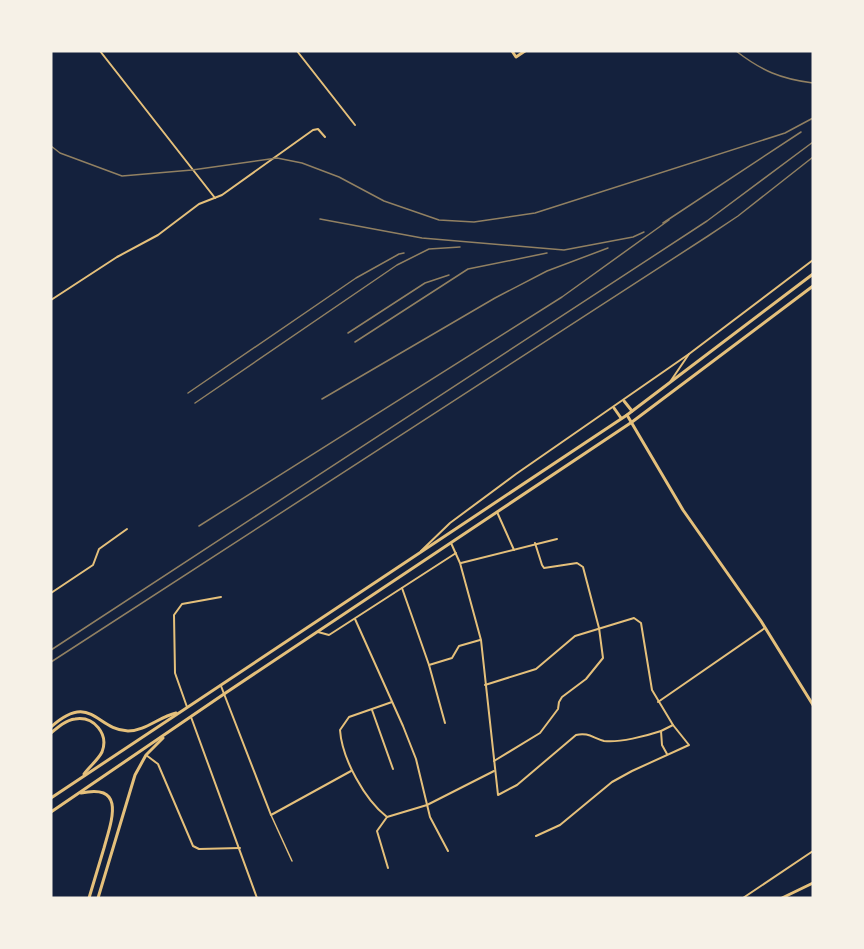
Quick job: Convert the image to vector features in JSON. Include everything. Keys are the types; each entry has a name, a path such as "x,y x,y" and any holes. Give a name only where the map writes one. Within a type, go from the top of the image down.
{"main road":[{"path":"512,51 516,57 525,51"},
{"path":"51,798 627,415 813,274"},
{"path":"51,812 632,422 813,285"},
{"path":"624,400 632,411"},
{"path":"614,408 621,418"},
{"path":"627,415 683,510 765,628 813,705"},
{"path":"51,727 70,714 88,713 117,729 136,730 165,715 178,713"},
{"path":"51,733 67,722 78,718 93,722 99,728 103,736 102,752 83,776"},
{"path":"98,898 130,787 146,755 169,731"},
{"path":"79,793 98,791 105,793 113,805 112,820 89,898"},
{"path":"782,898 813,884"}],"street":[{"path":"100,51 190,168 216,198"},
{"path":"297,51 355,125"},
{"path":"51,300 117,257 158,235 199,204 216,198 277,158 313,130 318,129 325,137"},
{"path":"420,551 450,523 516,474 689,354 813,260"},
{"path":"668,385 689,354"},
{"path":"497,512 514,550"},
{"path":"51,593 93,565 99,549 127,529"},
{"path":"460,563 557,539"},
{"path":"451,543 460,563 481,640 498,795 517,785 576,735 588,734 610,741 646,736 673,725"},
{"path":"494,761 540,733 558,709 562,697 586,679 603,658 583,567 577,563 544,568 535,543"},
{"path":"317,632 329,635 456,553"},
{"path":"402,588 429,665 445,723"},
{"path":"187,707 175,673 174,615 182,604 221,597"},
{"path":"485,686 531,672 541,666 569,640 598,628 634,618 638,619 641,623 652,690 673,725 689,745 612,782 560,825 536,836"},
{"path":"355,619 416,759 430,817 448,851"},
{"path":"658,702 765,628"},
{"path":"429,665 452,658 459,646 481,640"},
{"path":"221,686 271,815 351,771"},
{"path":"387,817 351,771 340,730 349,717 392,702"},
{"path":"372,710 393,769"},
{"path":"191,717 257,898"},
{"path":"661,731 662,745 668,754"},
{"path":"146,755 158,764 193,846 199,849 240,848"},
{"path":"387,817 427,805 495,771"},
{"path":"387,817 377,831 388,868"},
{"path":"742,898 813,851"}],"lane":[{"path":"271,815 292,861"}],"railway":[{"path":"736,51 772,73 813,83"},
{"path":"51,146 60,153 122,176 192,170 277,158 302,163 339,177 384,201 439,220 474,222 535,213 785,133 813,118"},
{"path":"663,223 801,132"},
{"path":"51,650 707,221 813,142"},
{"path":"51,662 708,236 738,216 813,157"},
{"path":"320,219 422,238 564,250 633,237 644,232"},
{"path":"199,526 562,297 669,220"},
{"path":"195,403 397,265 429,249 460,247"},
{"path":"322,399 495,298 547,271 608,248"},
{"path":"188,393 356,278 404,253"},
{"path":"355,342 468,269 547,253"},
{"path":"348,333 425,283 449,275"}]}
